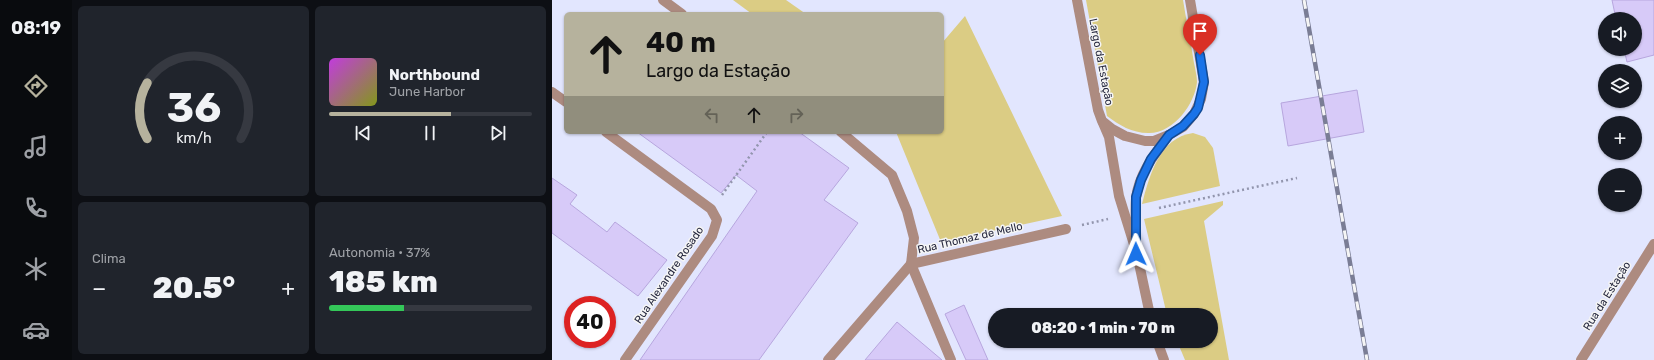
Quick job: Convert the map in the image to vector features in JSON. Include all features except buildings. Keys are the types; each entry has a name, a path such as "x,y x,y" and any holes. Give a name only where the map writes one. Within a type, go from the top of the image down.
{"street":[{"path":"663,0 679,12"},
{"name":"Largo da Estação","path":"1077,0 1098,110 1102,121 1112,129 1125,136 1145,141 1154,141 1169,135 1183,126 1194,114 1201,99 1204,82 1190,0"},
{"path":"552,92 564,101"},
{"path":"1102,121 1109,136 1119,196 1136,254 1148,308"},
{"path":"609,134 711,209"},
{"path":"843,134 892,175 906,211 914,238 912,264 951,360"},
{"path":"1136,254 1136,197 1141,180 1151,159 1169,135"},
{"name":"Rua Alexandre Rosado","path":"625,360 712,236 717,220 711,209"},
{"name":"Rua Thomaz de Mello","path":"828,360 912,264 1066,229"},
{"name":"Rua da Estação","path":"1581,360 1654,244"},
{"path":"1160,348 1164,360"}],"path":[{"path":"711,209 766,134"},
{"path":"1159,208 1297,178"},
{"path":"1066,229 1108,219"}],"shaded area":[{"path":"733,0 786,0 803,12 749,12"},
{"path":"1086,0 1183,0 1197,82 1192,99 1187,108 1174,123 1166,129 1148,133 1137,132 1121,125 1107,116"},
{"path":"965,16 1062,216 941,242 897,134 944,134 944,41"},
{"path":"1193,133 1205,137 1213,148 1220,186 1142,204 1148,182 1164,150 1172,142 1182,136"},
{"path":"1223,201 1223,205 1204,221 1229,360 1185,360 1180,348 1218,348 1218,308 1165,308 1144,219"}],"railway":[{"path":"1304,0 1367,360"}],"route":[{"path":"1136,254 1136,197 1141,180 1151,159 1169,135 1183,126 1198,108 1204,82 1200,55"}]}
